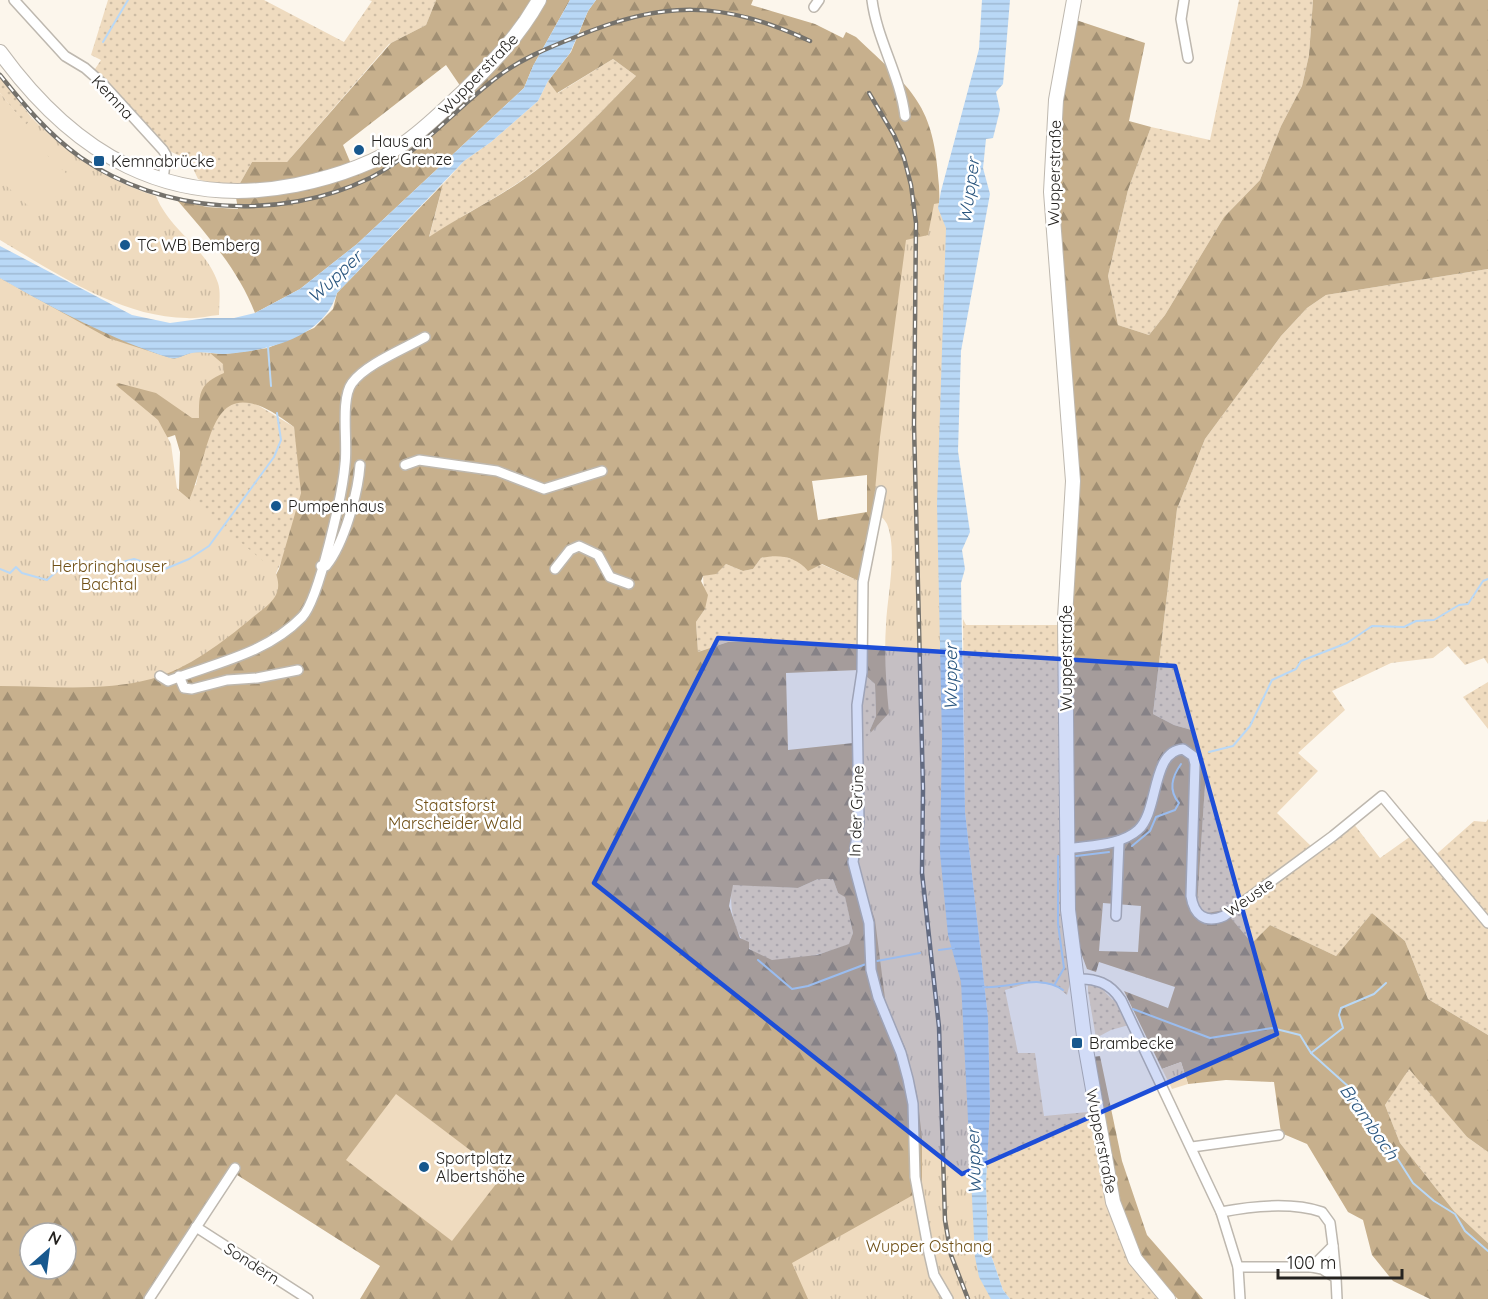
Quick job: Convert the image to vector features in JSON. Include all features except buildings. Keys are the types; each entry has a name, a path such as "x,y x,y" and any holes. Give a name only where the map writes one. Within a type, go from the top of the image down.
{"main road":[{"name":"Wupperstraße","path":"0,52 38,99 64,124 108,155 163,180 214,192 247,192 319,179 378,158 418,133 513,40 539,0"},
{"name":"Wupperstraße","path":"1074,0 1056,100 1051,192 1073,481 1065,618 1068,910 1095,1112 1113,1202 1135,1259 1168,1299"}],"street":[{"name":"Kemna","path":"14,0 65,56 102,82 163,150 166,155 163,180"},
{"path":"872,0 874,17 900,89 905,116"},
{"path":"1184,0 1181,20 1188,58"},
{"path":"160,676 168,681 265,646 304,616 338,513 345,464 347,392 358,376 425,337"},
{"path":"405,465 419,460 497,471 544,489 602,471"},
{"path":"321,566 330,561 344,528 359,483 360,465"},
{"name":"In der Grüne","path":"881,491 863,582 862,672 857,705 859,822 853,862 869,923 871,970 878,997 901,1053 913,1104 915,1177 928,1252 934,1275 948,1299"},
{"path":"555,569 570,550 579,546 598,555 610,577 629,584"},
{"path":"179,676 184,688 192,689 226,680 257,678 298,669"},
{"name":"Weuste","path":"1067,849 1119,841 1140,829 1146,819 1164,762 1170,754 1183,749 1193,756 1195,764 1191,896 1193,908 1200,916 1210,919 1224,916 1333,837 1382,796 1488,923"},
{"path":"1116,916 1119,841"},
{"path":"1076,979 1101,981 1115,991 1192,1147 1221,1212 1238,1267 1240,1299"},
{"path":"1192,1147 1279,1135"},
{"path":"149,1299 235,1168"},
{"path":"1221,1212 1262,1208 1314,1209 1322,1212 1327,1218 1333,1246 1337,1299"},
{"name":"Sondern","path":"196,1227 308,1299"},
{"path":"1312,1267 1333,1246"},
{"path":"1238,1267 1312,1267 1322,1269 1336,1278"}],"highlighted area":[{"path":"718,638 1175,666 1277,1034 962,1174 594,883"}],"green space":[{"path":"108,0 264,0 344,42 372,1 369,0 436,0 426,25 389,44 287,162 252,162 235,192 198,179 189,160 165,149 93,72 101,60 91,55"},
{"path":"436,0 570,0 533,66 524,88 357,244 300,289 255,313 231,267 177,200 207,207 238,209 235,192 252,162 287,162 391,43 426,25","holes":["446,65 461,87 402,139 351,164 343,145"]},
{"name":"Staatsforst Marscheider Wald","path":"596,0 753,0 751,5 815,24 843,38 846,32 856,37 906,86 926,117 932,135 939,186 976,1299 360,1299 380,1266 234,1173 231,1168 144,1299 0,1299 0,580 260,606 279,569 301,493 294,427 266,409 244,402 229,406 218,418 188,503 0,525 0,278 20,289 193,352 224,354 268,348 314,328 333,309 337,293 443,184 429,237 536,171 581,132 636,76 613,59 557,93 548,81 571,52 588,11","holes":["175,435 180,452 179,490 173,485 157,441","867,475 867,512 818,520 812,481","883,490 920,645 863,647 780,641 728,642 698,652 696,622 705,609 708,595 701,581 703,576 716,574 726,564 743,571 753,569 761,558 780,556 798,562 808,571 822,564 863,583","859,670 875,684 876,716 870,730 872,741 788,750 786,673","818,879 833,879 838,893 845,897 853,933 849,944 817,955 772,960 749,949 749,942 740,938 729,906 733,885 798,888"]},
{"path":"1239,0 1313,0 1309,55 1302,86 1281,126 1260,180 1224,217 1165,315 1149,335 1118,325 1108,276 1128,190 1151,127 1210,140"},
{"path":"1313,0 1488,0 1488,269 1326,295 1307,308 1281,336 1205,439 1177,509 1153,714 1174,725 1195,731 1194,743 1206,770 1197,906 1207,913 1224,910 1252,943 1270,925 1336,956 1372,913 1405,941 1428,999 1488,1035 1488,1152 1467,1137 1409,1069 1385,1105 1400,1143 1454,1211 1488,1243 1488,1299 1430,1299 1393,1281 1372,1255 1363,1220 1348,1212 1307,1144 1281,1133 1274,1082 1226,1080 1188,1084 1181,1062 1162,1069 1124,991 1168,1008 1175,987 1099,962 1096,972 1087,969 1077,942 1073,910 1072,588 1058,192 1062,102 1076,20 1145,43 1129,121 1151,127 1128,190 1108,276 1118,325 1149,335 1165,315 1224,217 1260,180 1281,126 1302,86 1309,55","holes":["1103,903 1141,906 1138,952 1099,951"]},
{"path":"613,59 636,76 595,118 535,171 429,238 443,184 464,161 491,142 538,101 548,81 558,93"},
{"path":"0,77 32,118 26,126 0,93"},
{"path":"0,93 26,125 32,118 90,165 121,183 156,196 170,219 212,270 219,287 219,315 199,318 162,316 113,302 66,279 0,240"},
{"path":"0,110 72,179 38,215 0,180"},
{"name":"Wupper Osthang","path":"962,199 946,334 981,1237 1001,1299 808,1299 792,1263 922,1190 922,1138 917,1094 905,1047 886,1006 875,920 858,868 861,743 889,713 885,647 892,547 887,524 873,512 880,437 906,240 928,235 934,204"},
{"path":"1488,269 1488,664 1484,658 1465,665 1448,646 1433,658 1391,663 1332,691 1345,710 1298,753 1318,771 1277,813 1313,848 1350,819 1380,858 1411,836 1431,859 1474,821 1486,822 1488,819 1488,1035 1428,999 1405,941 1372,913 1336,956 1270,925 1252,943 1224,911 1207,913 1197,905 1206,770 1194,743 1195,731 1174,725 1153,714 1177,509 1205,439 1281,336 1307,308 1326,295"},
{"name":"Herbringhauser Bachtal","path":"0,278 108,338 174,359 193,352 210,353 223,364 224,373 210,381 202,390 199,418 192,418 156,393 118,383 116,385 158,420 171,444 177,489 275,571 278,580 277,593 265,608 217,645 178,669 151,679 114,686 0,686"},
{"path":"238,401 256,404 294,427 300,468 300,506 292,535 260,606 0,525 88,535 196,485 204,449 213,425 228,406"},
{"path":"776,554 801,562 821,564 863,583 863,647 780,641 728,642 698,652 696,622 705,609 703,576 716,573 726,564 743,571 753,569 761,558"},
{"path":"963,619 966,625 1061,625 1072,975 1067,995 1055,985 1032,982 1005,990 1018,1053 1035,1053 1044,1116 1088,1112 1107,1205 1162,1299 1010,1299 1003,1290 988,1246 986,1183 990,1107 988,1018 965,812"},
{"path":"859,670 875,684 876,716 870,730 872,741 856,744"},
{"path":"1488,682 1488,729 1463,697"},
{"path":"818,879 833,879 838,893 845,896 853,933 850,944 811,956 779,961 759,956 750,949 737,930 732,907 732,884 798,888"},
{"path":"1088,985 1107,989 1105,992 1113,1000 1117,998 1129,1025 1111,1030 1096,1038 1088,991"},
{"path":"1100,1056 1122,1161 1147,1235 1203,1299 1178,1299 1155,1275 1138,1248 1125,1218 1108,1155 1093,1057"},
{"path":"1181,1062 1188,1084 1172,1089 1162,1069"},
{"path":"1409,1068 1467,1137 1488,1152 1488,1243 1454,1211 1400,1143 1385,1105"},
{"name":"Sportplatz Albertshöhe","path":"396,1094 503,1175 452,1241 346,1160"}],"water":[{"name":"Wupper","path":"570,0 596,0 588,11 570,53 548,81 538,101 491,142 464,161 337,293 330,308 320,321 292,339 258,350 224,354 196,352 170,358 128,343 83,322 0,278 0,246 132,315 170,323 207,318 234,318 255,313 300,289 357,244 524,88 533,66"},
{"name":"Wupper","path":"982,0 1010,0 1003,84 996,92 1000,110 993,138 986,139 983,168 990,194 961,351 958,451 970,532 962,550 965,569 961,583 965,812 988,1018 990,1107 986,1183 988,1246 1003,1290 1010,1299 991,1299 979,1277 975,1257 961,982 948,935 940,853 942,739 937,504 946,228 938,208 979,49"}],"waterway":[{"path":"103,42 128,0"},
{"path":"268,347 271,386"},
{"path":"0,569 10,573 16,567 22,573 47,580 68,561 119,563 134,559 165,569 189,559 209,546 274,457 281,440 277,413"},
{"path":"1209,752 1233,746 1250,726 1272,680 1296,669 1301,661 1347,643 1372,626 1404,627 1416,621 1434,620 1459,605 1468,604 1483,581 1488,579"},
{"path":"1132,846 1150,831 1156,817 1175,810 1179,803 1173,793 1172,784 1181,764"},
{"path":"1076,856 1109,852"},
{"path":"1055,984 1064,968 1058,924 1058,856"},
{"path":"939,950 954,948"},
{"path":"877,961 920,953"},
{"path":"758,960 792,989 808,986 866,964"},
{"name":"Brambach","path":"983,987 1034,982 1054,985 1063,990"},
{"path":"1311,1053 1343,1028 1339,1015 1341,1008 1374,994 1386,983"},
{"name":"Brambach","path":"1133,1009 1210,1038 1272,1028 1300,1035 1311,1053 1350,1088 1347,1095 1399,1161 1413,1183 1434,1201 1455,1214 1465,1231 1488,1251"}],"railway":[{"path":"0,75 57,139 80,157 112,176 147,191 184,200 222,205 260,206 298,201 335,192 370,178 404,156 480,91 514,66 552,46 606,26 665,11 720,12 748,18 810,41"},
{"path":"869,93 894,135 904,158 911,185 916,223 914,425 923,789 922,873 939,1027 945,1220 951,1255 968,1299"}],"place":[{"name":"Haus an der Grenze","path":"359,150"},
{"name":"Kemnabrücke","path":"99,161"},
{"name":"TC WB Bemberg","path":"125,245"},
{"name":"Pumpenhaus","path":"276,506"},
{"name":"Brambecke","path":"1077,1043"},
{"name":"Sportplatz Albertshöhe","path":"424,1167"}]}
